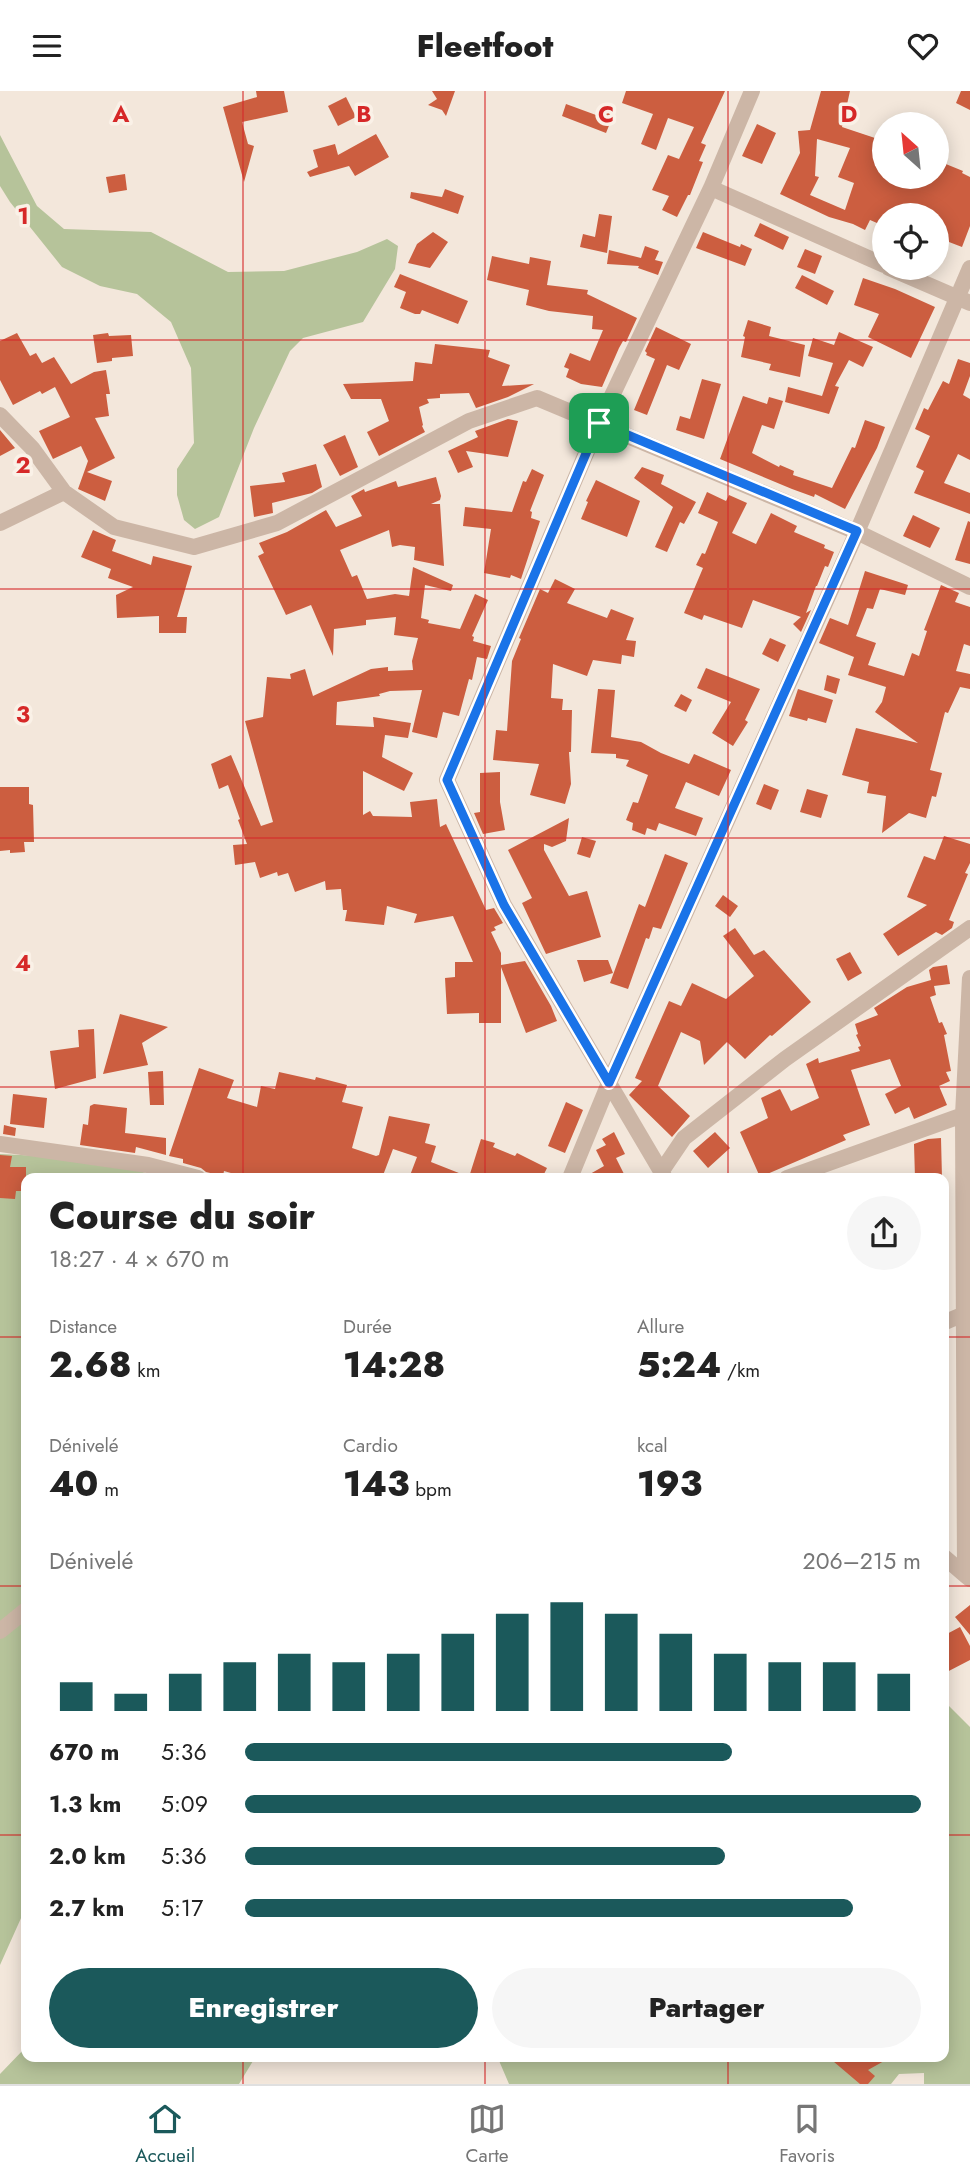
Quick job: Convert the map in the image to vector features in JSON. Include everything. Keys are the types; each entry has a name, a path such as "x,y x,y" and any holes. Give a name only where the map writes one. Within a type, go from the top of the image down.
{"street":[{"path":"662,1173 504,905 447,780 599,423 711,188 752,91"},
{"path":"711,188 872,260"},
{"path":"572,1173 609,1083 963,300 970,268"},
{"path":"917,280 963,300"},
{"path":"0,415 32,448 64,492 114,527 194,547 277,523 469,421 537,398 857,531 970,587"},
{"path":"0,523 64,492"},
{"path":"664,1173 684,1138 785,1059 970,928"},
{"path":"968,1577 963,1115 970,978"},
{"path":"801,1173 963,1115"},
{"path":"0,1144 148,1165 179,1173"},
{"path":"949,1320 964,1314"},
{"path":"949,1561 968,1577"},
{"path":"0,1631 21,1614"}],"green space":[{"path":"0,135 37,206 64,229 151,232 228,272 284,271 357,252 387,239 398,246 395,269 363,322 303,338 290,351 254,428 219,517 195,529 184,520 177,495 177,469 194,443 191,368 171,322 137,294 100,286 62,267 0,186"},
{"path":"0,1154 83,1160 147,1173 21,1173 21,1918 0,1965"},
{"path":"949,1706 970,1727 970,2084 924,2084 924,2073 899,2074 891,2084 509,2084 500,2062 949,2062"},
{"path":"21,2052 21,2062 252,2062 239,2084 0,2084 0,2074"}],"building":[{"path":"256,91 284,91 288,112 242,122 248,144 254,146 244,182 223,107 257,97"},
{"path":"432,91 455,91 446,116 442,110 428,105 437,99"},
{"path":"626,91 725,91 701,143 706,145 699,161 703,162 690,195 677,217 662,210 669,196 652,190 668,155 679,159 694,127 668,118 656,150 641,144 653,114 622,103"},
{"path":"821,91 850,91 842,127 872,137 872,189 949,189 949,165 970,177 970,226 962,247 949,242 949,203 872,203 872,221 870,220 865,230 780,194 800,153 798,131 810,130","holes":["817,139 850,148 838,177 854,183 845,210 810,195 819,177 815,176"]},
{"path":"961,91 970,91 970,110 956,103"},
{"path":"346,97 356,117 338,126 328,106"},
{"path":"566,104 596,115 599,107 614,113 606,133 562,116"},
{"path":"757,124 776,133 762,164 742,156"},
{"path":"376,134 389,157 355,176 349,166 310,177 307,172 318,167 313,150 335,144 338,155"},
{"path":"125,174 127,190 109,193 106,177"},
{"path":"445,189 464,196 458,214 410,198 411,192 442,197"},
{"path":"599,214 612,216 607,253 580,247 583,234 595,237"},
{"path":"760,223 789,237 783,250 754,236"},
{"path":"433,232 448,242 430,268 408,263 417,244"},
{"path":"703,232 752,249 745,266 696,248"},
{"path":"645,246 659,251 655,260 663,262 658,275 638,268 639,266 607,264 609,250 641,258"},
{"path":"805,249 822,256 815,274 797,267"},
{"path":"492,256 529,264 530,257 551,261 547,285 588,290 587,294 637,318 626,342 623,341 619,348 602,387 581,384 566,377 569,369 564,367 570,353 590,361 603,330 592,329 593,316 549,311 526,305 529,290 487,280"},
{"path":"400,274 468,301 458,324 422,310 420,314 415,314 400,308 406,292 394,287"},
{"path":"802,275 834,291 827,305 795,288"},
{"path":"863,278 935,307 911,358 868,337 879,314 854,305"},
{"path":"748,320 771,327 769,336 805,345 800,377 769,370 771,364 741,357"},
{"path":"656,327 691,344 679,370 667,365 647,415 634,410 655,359 646,355 645,351"},
{"path":"839,332 873,347 863,367 849,360 835,386 839,387 829,414 785,402 788,387 822,396 833,363 808,356 813,338 834,345"},
{"path":"17,333 30,356 36,353 42,363 54,357 71,384 94,372 106,370 110,394 106,394 109,416 95,418 115,458 87,472 112,481 105,501 78,489 88,461 81,446 53,459 39,431 70,417 55,387 42,394 40,391 13,405 0,380 0,341"},
{"path":"108,333 109,336 131,335 133,356 97,363 93,335"},
{"path":"435,344 490,350 488,357 510,365 502,386 534,384 476,408 469,393 440,394 440,398 427,399 429,403 419,407 425,432 379,456 367,432 389,421 381,399 351,399 343,384 413,381 415,362 432,364"},
{"path":"958,359 970,363 970,376 963,395 970,399 970,460 958,454 944,483 970,493 970,514 914,493 924,471 916,467 930,436 915,429 924,408 928,410 943,381 949,384"},
{"path":"702,379 721,384 704,439 676,430 680,416 690,419"},
{"path":"743,396 767,404 769,397 783,401 774,429 762,425 752,453 779,467 780,465 794,471 793,475 832,488 852,447 855,448 865,420 885,427 845,509 815,494 814,497 792,489 720,459"},
{"path":"508,419 518,421 508,457 466,451 473,467 458,473 448,451 478,437 475,431"},
{"path":"0,430 15,448 0,456"},
{"path":"345,435 358,467 340,476 323,445"},
{"path":"316,464 322,487 312,493 272,503 273,513 254,517 250,486 285,482 282,473"},
{"path":"642,467 664,475 661,484 696,502 684,524 680,522 667,552 655,547 673,507 634,478"},
{"path":"532,469 544,475 530,511 531,518 540,521 521,579 511,575 510,578 484,573 491,529 463,526 465,507 512,512 523,481 526,482"},
{"path":"436,477 441,496 440,500 431,504 440,504 444,566 414,560 415,547 392,547 389,530 340,550 352,577 357,575 367,599 395,594 409,596 413,567 453,585 451,591 425,585 421,618 429,620 428,623 460,629 475,594 488,600 472,636 473,641 491,646 487,659 477,657 459,716 443,712 437,738 412,732 422,690 390,691 379,694 380,696 337,702 336,725 374,727 373,717 411,723 408,738 385,735 382,757 413,773 404,791 363,771 363,815 370,811 373,816 412,817 410,802 437,799 440,827 446,824 486,910 494,908 503,923 494,927 496,930 491,932 501,953 501,965 525,961 557,1021 526,1033 501,967 501,1023 479,1023 479,1013 447,1014 445,978 455,977 455,962 473,962 453,916 414,923 417,914 387,906 384,925 345,921 347,910 343,910 341,889 326,890 325,881 295,892 288,873 278,876 277,872 260,878 255,862 235,865 233,845 247,844 228,785 219,789 211,764 231,755 261,826 273,822 245,721 263,717 267,677 291,679 290,674 305,669 313,696 371,669 388,667 388,671 413,670 412,661 418,638 394,635 396,617 366,620 366,625 334,629 333,656 311,605 286,615 258,556 264,553 259,543 287,532 326,510 336,527 362,516 351,496 364,489 365,492 396,481 398,487"},
{"path":"596,480 640,501 627,537 581,519"},
{"path":"707,492 726,501 729,495 747,503 732,533 756,544 771,513 797,526 794,532 825,545 824,548 834,552 816,586 806,613 811,610 801,632 793,624 801,617 753,600 742,628 704,615 702,620 684,613 703,568 696,565 702,553 705,554 718,522 698,513"},
{"path":"913,515 940,528 930,548 903,536"},
{"path":"968,521 970,522 970,564 955,560"},
{"path":"93,530 116,540 112,551 151,565 153,556 192,566 177,617 187,617 186,633 159,633 159,616 117,618 116,595 133,587 108,578 111,569 81,557"},
{"path":"865,571 908,585 905,595 880,589 873,609 867,608 856,636 876,643 868,665 904,676 912,653 919,656 927,631 924,630 941,585 959,593 955,602 970,607 970,646 964,644 956,671 970,674 970,689 960,687 948,713 945,712 930,770 942,773 936,797 932,796 926,818 909,813 882,833 886,796 867,793 869,782 842,775 856,728 918,743 875,712 882,702 886,687 848,675 854,657 819,643 830,618 848,625"},
{"path":"555,579 575,589 567,603 607,618 611,609 634,618 626,640 636,641 634,657 622,655 621,664 593,660 587,676 553,664 551,698 563,699 562,710 572,710 569,752 571,784 565,804 530,795 539,764 493,760 496,730 507,731 512,661 521,639 519,638 540,589 548,593"},
{"path":"770,638 786,645 778,662 762,654"},
{"path":"706,668 760,689 745,720 748,722 733,746 712,733 731,702 697,688"},
{"path":"827,675 840,679 836,694 824,690"},
{"path":"598,689 615,690 611,737 641,742 689,764 694,754 731,770 719,796 686,782 675,808 703,818 696,836 659,823 656,831 647,828 645,835 632,830 633,823 626,820 633,802 638,803 648,775 626,766 629,760 616,758 616,754 591,753"},
{"path":"798,689 833,700 826,723 789,716"},
{"path":"681,694 692,700 686,712 674,706"},
{"path":"500,772 500,802 505,830 483,834 474,813 480,812 480,773"},
{"path":"764,784 779,790 771,810 756,804"},
{"path":"0,787 29,787 29,804 33,805 34,842 24,842 25,852 0,851"},
{"path":"807,789 828,795 821,818 800,812"},
{"path":"569,818 566,841 552,847 544,844 544,850 569,896 587,891 601,937 546,954 522,903 532,898 508,850"},
{"path":"944,836 970,844 970,863 965,873 968,874 949,920 954,922 952,928 942,935 936,932 898,956 883,934 927,905 907,897 924,856 935,860"},
{"path":"582,837 596,841 590,858 577,854"},
{"path":"665,854 688,863 661,929 653,927 649,939 646,938 628,989 610,983 639,904 645,907"},
{"path":"723,895 738,906 730,917 715,906"},
{"path":"735,928 754,955 764,950 811,1002 745,1059 727,1042 704,1065 700,1041 681,1032 658,1086 690,1116 672,1137 629,1095 642,1081 635,1078 669,1001 681,1006 692,983 726,999 754,976 723,936"},
{"path":"850,952 862,973 848,981 836,959"},
{"path":"577,960 608,960 613,973 584,982"},
{"path":"947,965 950,984 934,986 936,995 930,997 939,1023 942,1022 947,1034 944,1035 951,1071 946,1072 950,1081 939,1086 947,1105 914,1119 909,1107 895,1114 885,1094 901,1086 890,1059 851,1070 870,1125 843,1135 846,1140 769,1173 758,1173 740,1132 768,1118 761,1098 780,1089 791,1111 819,1098 806,1064 818,1058 819,1063 860,1051 855,1024 878,1015 874,1008 907,987 931,980 929,970"},
{"path":"120,1014 168,1027 142,1043 148,1065 103,1074"},
{"path":"94,1029 96,1078 55,1089 50,1051 79,1047 78,1030"},
{"path":"199,1068 234,1080 227,1098 257,1107 261,1086 275,1089 279,1072 347,1085 342,1102 363,1107 352,1148 379,1155 389,1116 430,1124 425,1143 436,1146 431,1162 459,1173 411,1173 417,1157 393,1149 384,1173 210,1173 183,1163 183,1159 169,1156"},
{"path":"163,1071 164,1105 150,1105 148,1072"},
{"path":"13,1094 47,1098 44,1128 10,1124"},
{"path":"566,1102 583,1110 565,1153 548,1146"},
{"path":"94,1104 127,1108 125,1133 166,1138 166,1155 136,1147 135,1153 80,1145 83,1124 88,1125 90,1106"},
{"path":"4,1125 16,1128 15,1136 3,1134"},
{"path":"614,1132 625,1154 616,1158 624,1173 592,1173 604,1166 596,1150 606,1145 602,1139"},
{"path":"715,1132 730,1148 708,1168 693,1151"},
{"path":"941,1138 942,1173 915,1173 914,1144"},
{"path":"481,1139 495,1143 493,1147 515,1156 517,1153 547,1168 544,1173 470,1173"},
{"path":"0,1155 12,1156 10,1167 26,1167 26,1173 21,1173 21,1191 16,1191 15,1199 0,1198"},
{"path":"970,1605 970,1635 955,1617"},
{"path":"960,1627 970,1646 970,1660 949,1671 949,1633"},
{"path":"834,2062 882,2062 868,2070 875,2076 868,2084 860,2084"}],"route":[{"path":"599,423 857,531 609,1083 504,905 447,780 599,423"}]}
